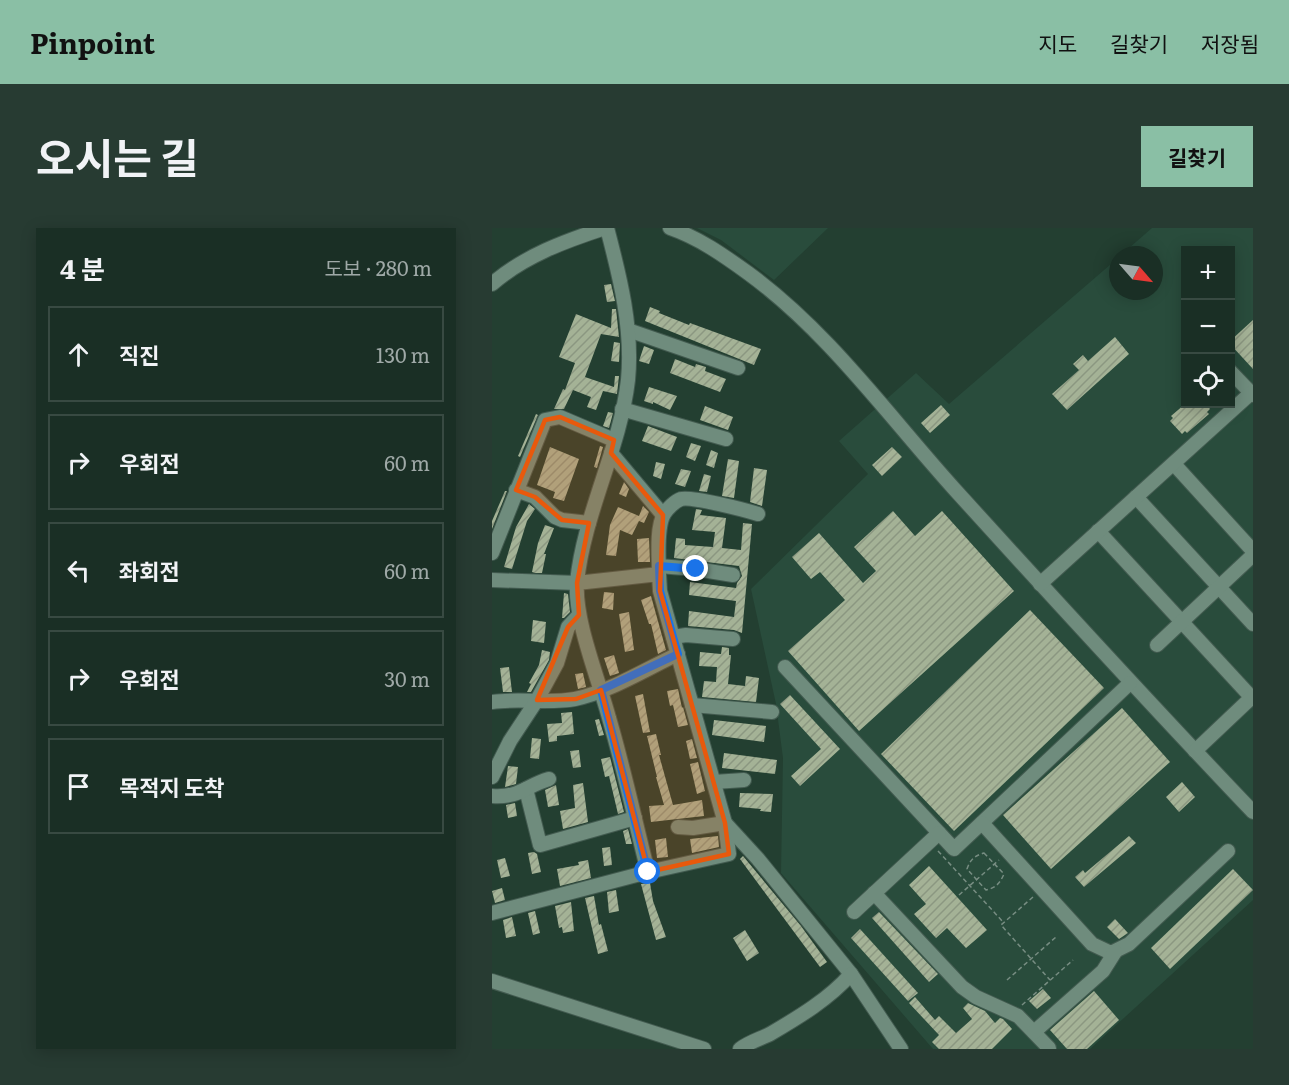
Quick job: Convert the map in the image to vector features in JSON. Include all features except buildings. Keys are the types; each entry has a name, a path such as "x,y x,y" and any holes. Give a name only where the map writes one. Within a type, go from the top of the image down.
{"street":[{"path":"492,284 504,274 557,244 606,228 621,281 628,330 628,380 613,447 589,524 577,583 579,615 601,690 648,872"},
{"path":"670,228 693,236 732,261 792,308 847,363 913,444 1130,683 1253,812"},
{"path":"628,330 738,368"},
{"path":"1040,584 1252,394 1235,376"},
{"path":"622,409 726,439"},
{"path":"492,554 545,420 560,417 613,447 663,515"},
{"path":"1156,645 1253,553 1174,464"},
{"path":"516,490 535,496 562,520 589,524"},
{"path":"1136,497 1253,624"},
{"path":"492,913 648,872 729,854 726,823 660,591 659,537 663,515 682,498 758,514"},
{"path":"1098,531 1252,698 1195,751"},
{"path":"492,580 577,583 659,570 696,569 733,574"},
{"path":"492,777 510,741 537,700 556,663 568,627 579,615"},
{"path":"673,637 686,635 733,639"},
{"path":"492,702 514,699 576,699 601,690 678,654"},
{"path":"785,667 934,838 954,849 1130,683"},
{"path":"692,705 772,712"},
{"path":"492,796 520,794 549,779"},
{"path":"714,782 744,780"},
{"path":"526,789 540,845 635,818"},
{"path":"678,827 693,828 726,823"},
{"path":"726,823 851,974 901,1049"},
{"path":"982,823 1092,944 1111,953 1129,944 1228,851"},
{"path":"854,912 934,838"},
{"path":"874,894 968,992 1013,1012 1049,1048"},
{"path":"1034,1032 1103,971 1115,952"},
{"path":"740,1049 771,1033 810,1008 838,989 851,974"},
{"path":"492,981 704,1049"}],"path":[{"path":"934,838 969,886 1004,923"},
{"path":"960,895 1009,851"},
{"path":"984,854 994,864 1004,874 993,889 986,890 967,869 969,862 977,855 984,854"},
{"path":"1043,888 1001,925 1050,980"},
{"path":"1007,980 1056,937"},
{"path":"1013,1012 1073,960"}],"highlighted area":[{"path":"560,417 614,440 611,453 663,515 660,591 725,823 729,854 648,872 601,690 576,699 537,700 568,627 579,615 577,583 589,523 562,520 535,497 516,490 545,420"}],"shaded area":[{"path":"697,228 828,228 774,280 721,240"},
{"path":"1152,228 1253,228 1253,900 1090,1049 933,1049 781,873 783,758 776,704 751,589 868,474 839,441 916,373 949,404 1109,266 1109,300 1163,300 1163,246 1131,246"}],"route":[{"path":"648,872 601,690 678,654 660,591 659,566 696,569"}]}
